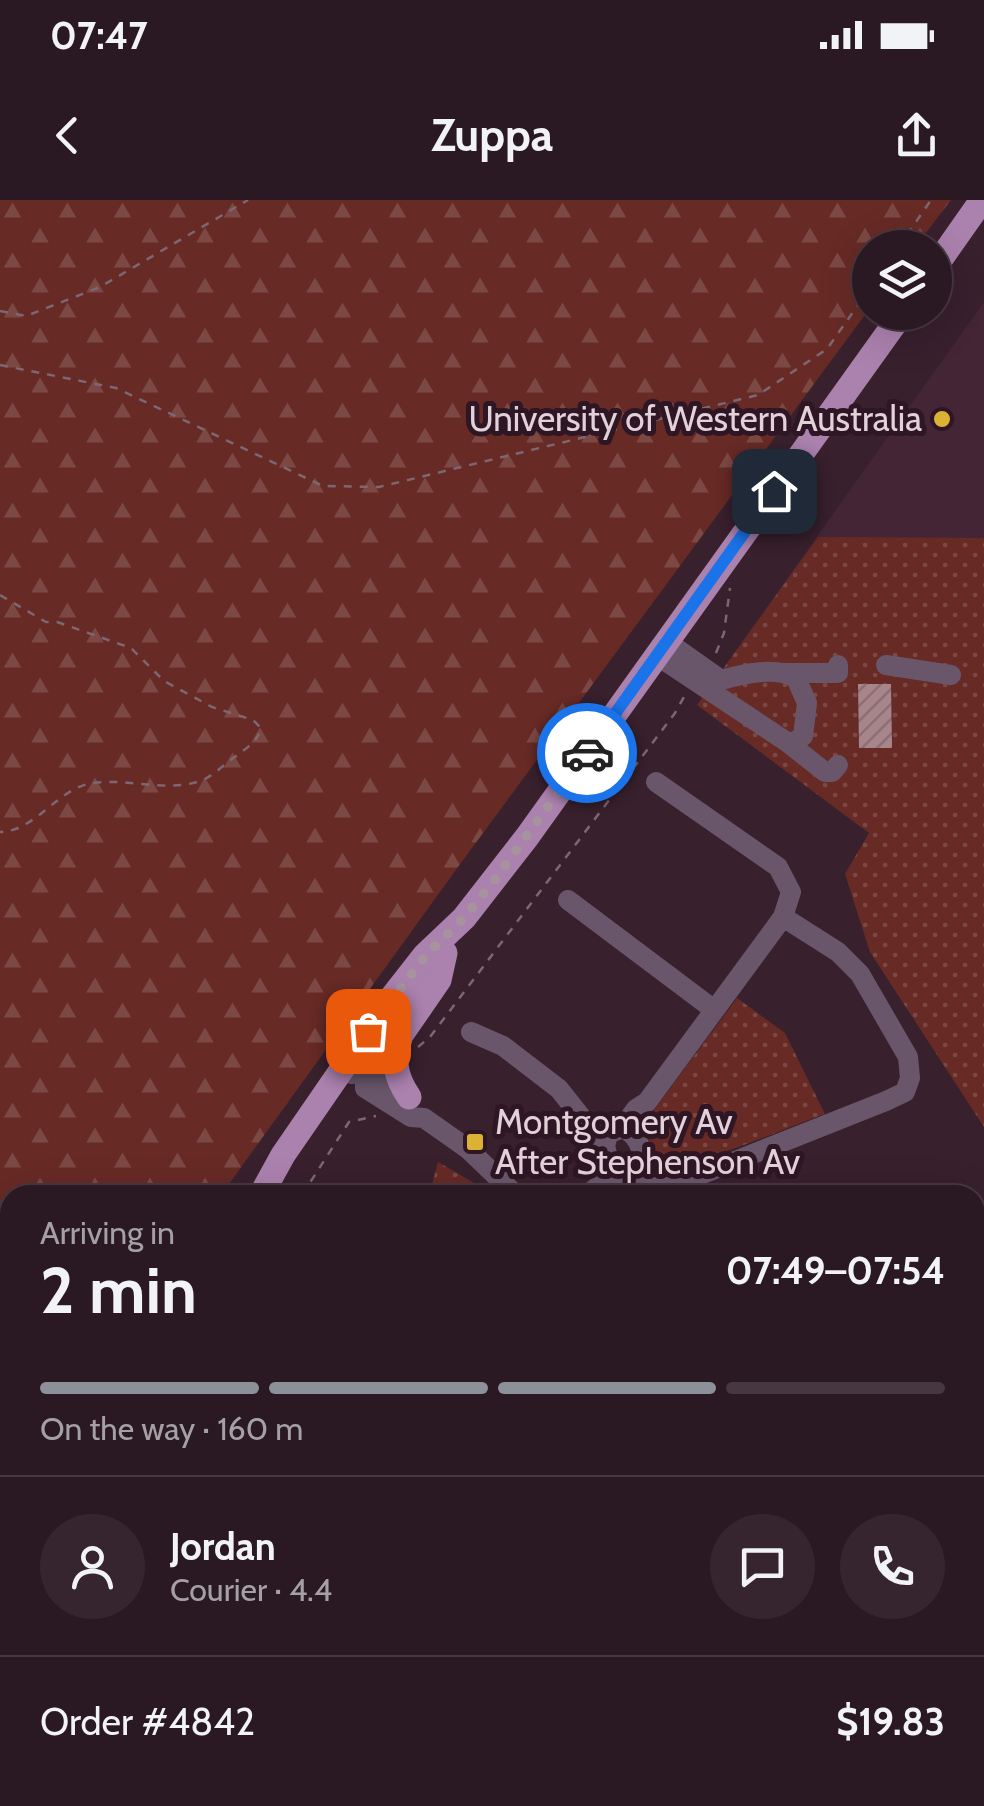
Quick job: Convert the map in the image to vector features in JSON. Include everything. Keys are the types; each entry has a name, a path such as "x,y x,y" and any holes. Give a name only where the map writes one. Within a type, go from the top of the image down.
{"main road":[{"path":"952,243 982,200"},
{"path":"266,1185 283,1154 364,1038 426,955 464,918 528,837 889,330"},
{"path":"282,1185 445,953 464,918"},
{"path":"408,1097 395,1072 398,1045 401,1034 439,980 445,953"}],"street":[{"path":"661,648 721,680 742,674 838,672 838,665"},
{"path":"661,648 824,772 832,772 838,766"},
{"path":"886,665 951,674"},
{"path":"785,672 800,681 808,709 806,732 797,741 787,742"},
{"path":"626,1181 619,1135 784,917 792,892 778,866 656,782"},
{"path":"568,900 712,1009"},
{"path":"626,1181 680,1182 905,1092 910,1078 908,1057 860,974 838,952 784,917"},
{"path":"470,1032 504,1046 559,1089 575,1107 619,1135 626,1181"},
{"path":"364,1038 365,1088 411,1117 424,1118 468,1149 506,1185"},
{"path":"362,1068 418,1104 424,1118"},
{"path":"283,1154 338,1082 362,1068"}],"path":[{"path":"0,310 26,316 100,287 248,200"},
{"path":"910,230 931,200"},
{"path":"0,365 116,388 323,486 379,487 758,395 828,349 852,314"},
{"path":"714,656 724,633 731,584"},
{"path":"0,595 46,622 57,622 131,648 164,681 212,707 253,720 262,728 258,740 204,779 181,784 88,784 60,797 36,818 0,832"},
{"path":"413,1052 430,1036 546,884 675,713 691,686"},
{"path":"308,1185 349,1122 368,1120 382,1110"}],"shaded area":[{"path":"984,302 984,1127 870,952 845,874 869,833 697,705"}],"green space":[{"path":"0,200 951,200 928,230 852,230 854,330 228,1185 0,1185"},
{"path":"818,537 984,538 984,1127 870,952 845,874 869,833 697,705"},
{"path":"737,998 785,1033 825,1114 701,1159 663,1159 650,1145 648,1118"},
{"path":"438,1162 478,1185 432,1185"}],"building":[{"path":"858,684 891,684 892,748 859,748"}],"way so far":[{"path":"368,1031 426,955 464,918 496,878 587,753"}],"place":[{"name":"University of Western Australia","path":"942,419"},
{"name":"Montgomery Av After Stephenson Av","path":"475,1142"}],"route":[{"path":"587,753 774,491"}]}
